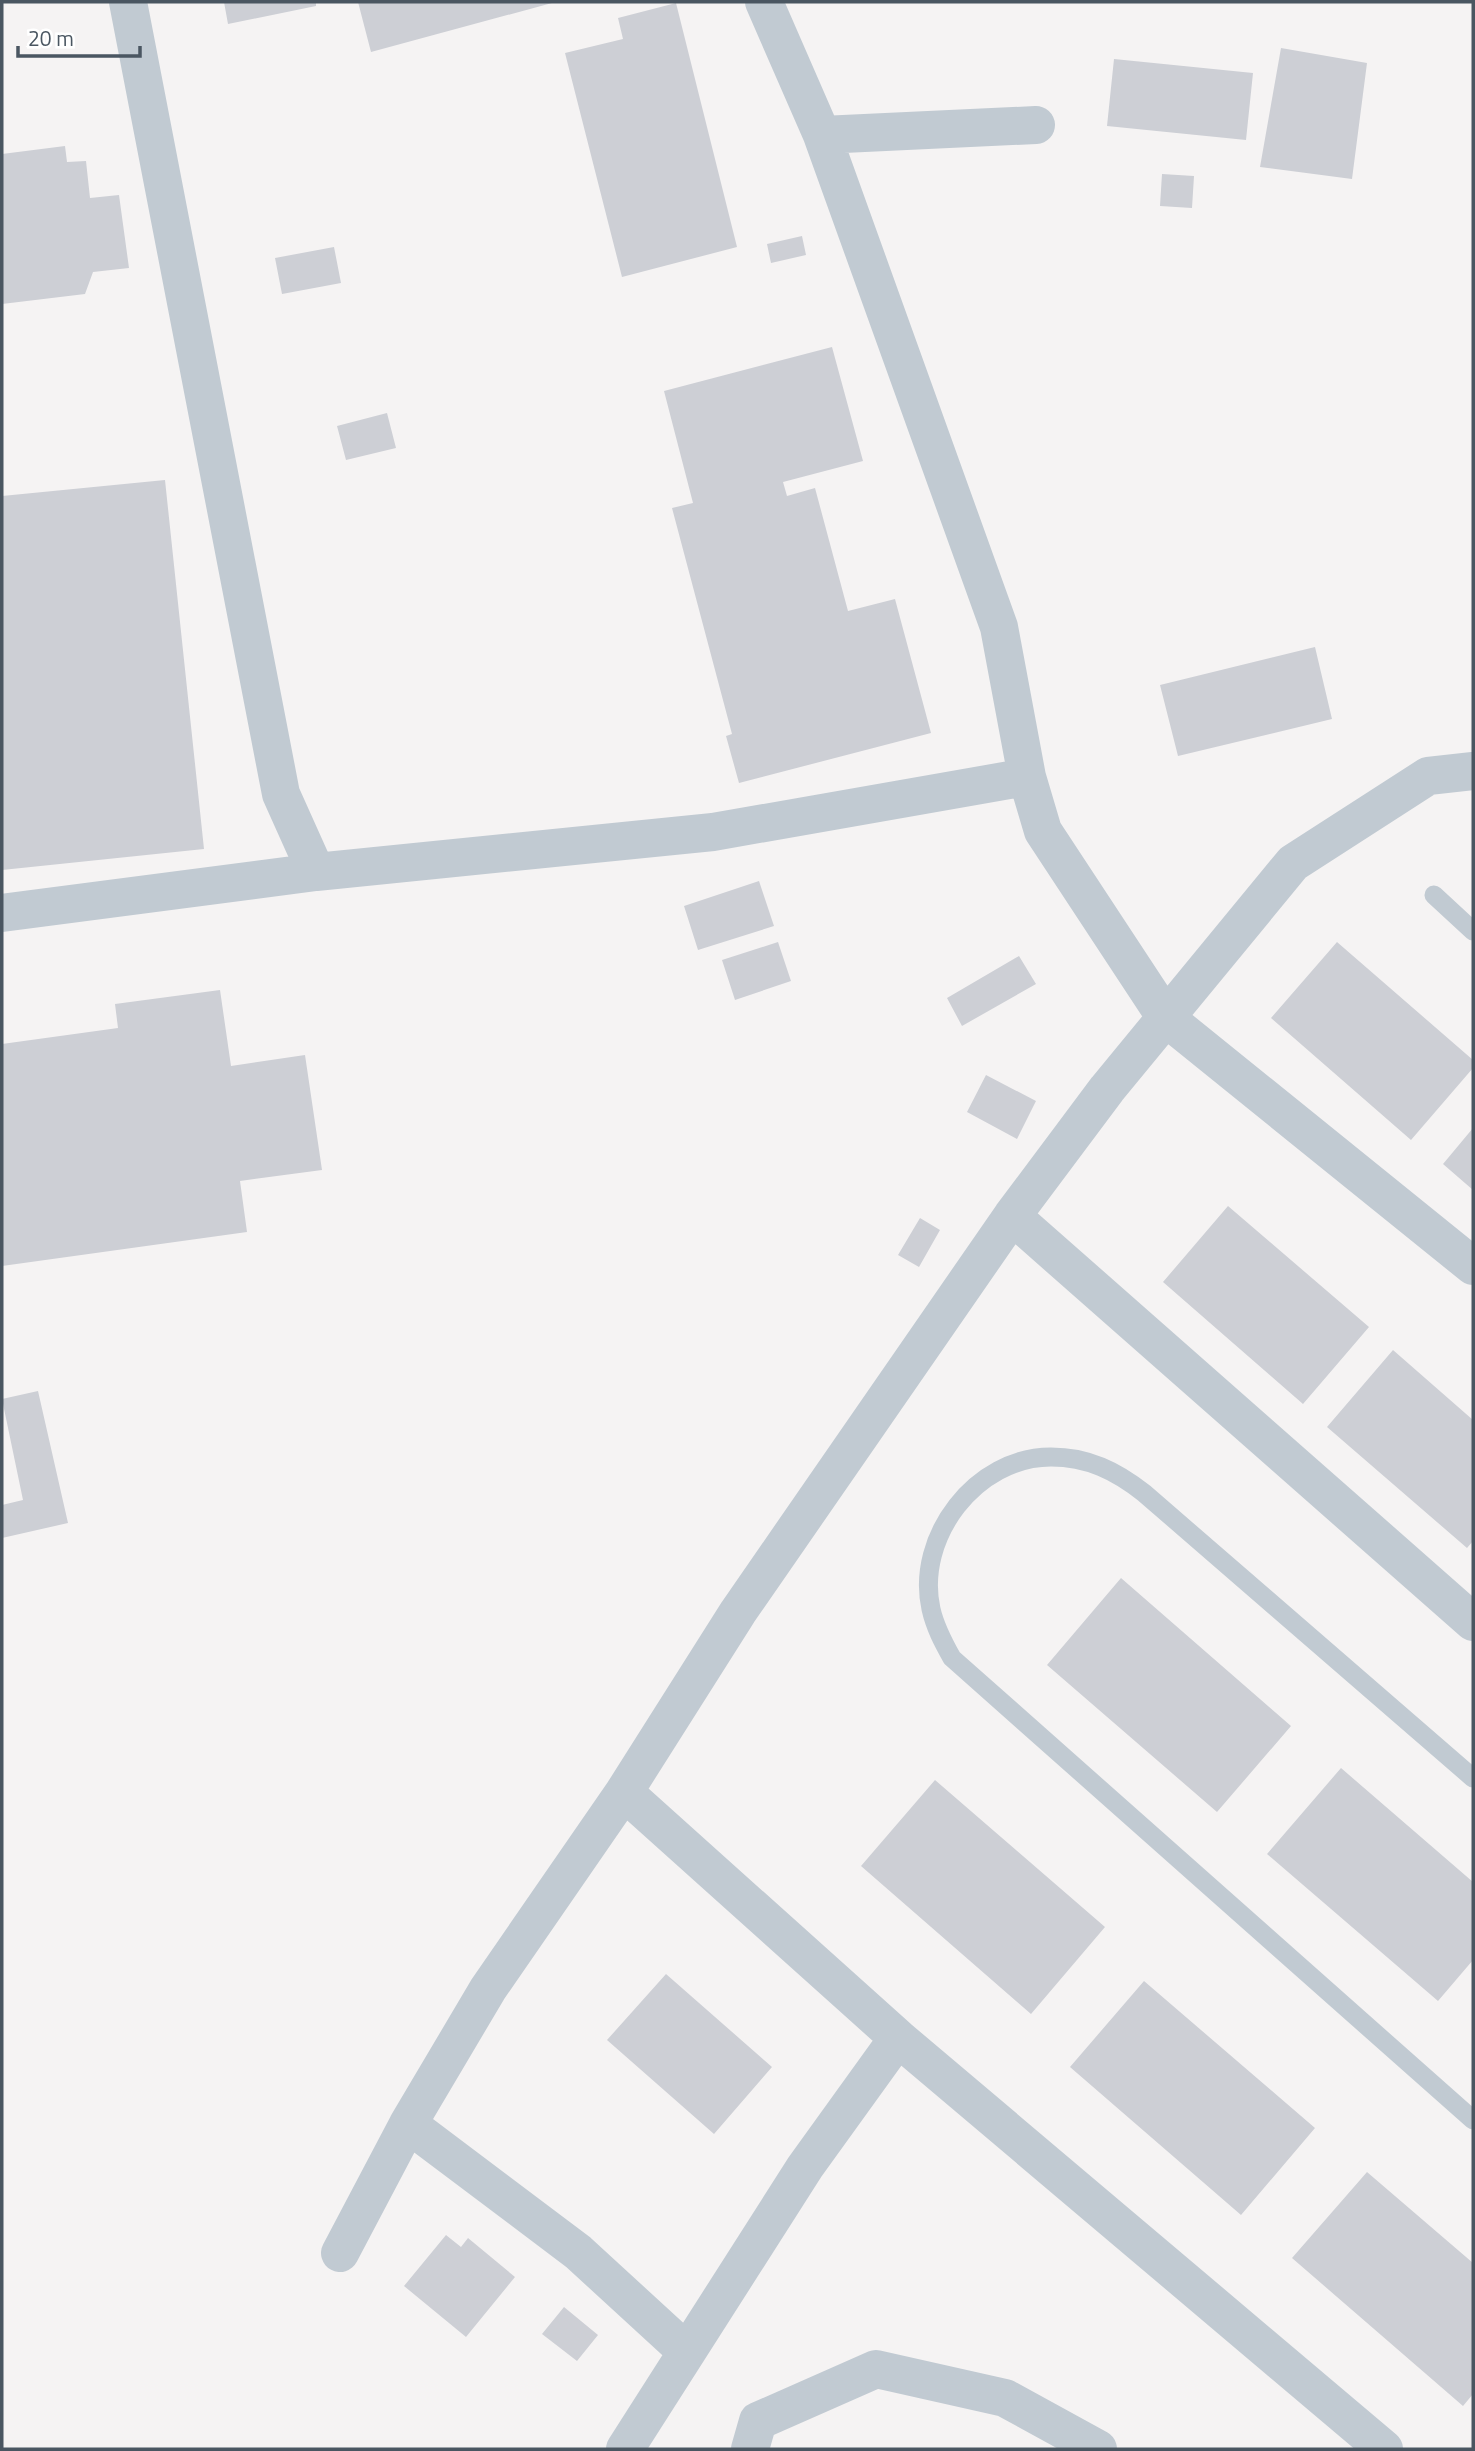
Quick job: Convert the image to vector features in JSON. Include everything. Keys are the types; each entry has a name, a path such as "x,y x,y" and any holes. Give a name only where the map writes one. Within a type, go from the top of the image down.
{"street":[{"path":"128,2 281,794 316,872"},
{"path":"764,2 822,135 999,627 1027,777 1043,831 1166,1018 1473,1266"},
{"path":"822,135 1036,125"},
{"path":"341,2252 408,2124 488,1989 624,1792 738,1612 1012,1216 1107,1089 1293,863 1428,776 1473,771"},
{"path":"2,913 316,872 713,832 1027,777"},
{"path":"1012,1216 1473,1622"},
{"path":"624,1792 898,2038 1384,2449"},
{"path":"625,2449 805,2167 898,2038"},
{"path":"408,2124 578,2252 687,2353"},
{"path":"750,2449 758,2421 876,2369 1005,2399 1098,2449"}],"lane":[{"path":"1434,895 1473,931"},
{"path":"1473,1778 1144,1493 1100,1465 1049,1457 1023,1461 998,1471 957,1503 942,1526 933,1553 930,1598 939,1634 952,1658 1473,2120"}],"building":[{"path":"224,2 316,2 316,6 228,24"},
{"path":"358,2 552,2 552,3 371,52"},
{"path":"676,3 737,247 622,277 565,53 623,39 618,18"},
{"path":"1281,48 1367,63 1352,179 1260,167"},
{"path":"1114,59 1253,73 1246,140 1107,126"},
{"path":"65,146 67,162 86,161 90,198 119,195 129,268 93,272 85,294 2,304 2,154"},
{"path":"1162,174 1194,176 1192,208 1160,206"},
{"path":"802,236 806,255 771,263 767,244"},
{"path":"334,247 341,283 282,294 275,258"},
{"path":"832,347 863,461 783,482 787,496 815,488 848,611 895,599 931,733 739,783 726,736 732,734 672,508 693,503 664,391"},
{"path":"387,413 396,448 346,460 337,426"},
{"path":"165,480 204,849 2,870 2,496"},
{"path":"1315,647 1332,719 1178,756 1160,685"},
{"path":"759,881 774,926 698,950 684,906"},
{"path":"778,942 791,981 735,1000 722,960"},
{"path":"1337,942 1473,1060 1473,1068 1411,1140 1271,1018"},
{"path":"1019,956 1036,984 962,1026 947,998"},
{"path":"220,990 231,1066 305,1055 322,1170 240,1181 247,1232 2,1266 2,1044 118,1028 115,1004"},
{"path":"986,1075 1036,1101 1017,1139 967,1112"},
{"path":"1473,1128 1473,1190 1443,1164"},
{"path":"1228,1206 1369,1327 1303,1404 1163,1282"},
{"path":"920,1218 940,1230 919,1267 898,1255"},
{"path":"1393,1350 1473,1420 1473,1541 1467,1548 1327,1427"},
{"path":"38,1391 68,1523 2,1538 2,1505 23,1500 2,1399"},
{"path":"1121,1578 1291,1726 1217,1812 1047,1665"},
{"path":"1341,1768 1473,1882 1473,1960 1438,2001 1267,1854"},
{"path":"935,1780 1105,1927 1031,2014 861,1866"},
{"path":"666,1974 772,2067 714,2134 607,2040"},
{"path":"1144,1981 1315,2128 1241,2215 1070,2067"},
{"path":"1367,2172 1473,2263 1473,2394 1463,2406 1292,2258"},
{"path":"446,2235 461,2247 468,2238 515,2277 466,2337 404,2286"},
{"path":"564,2307 598,2335 577,2361 542,2334"}]}
